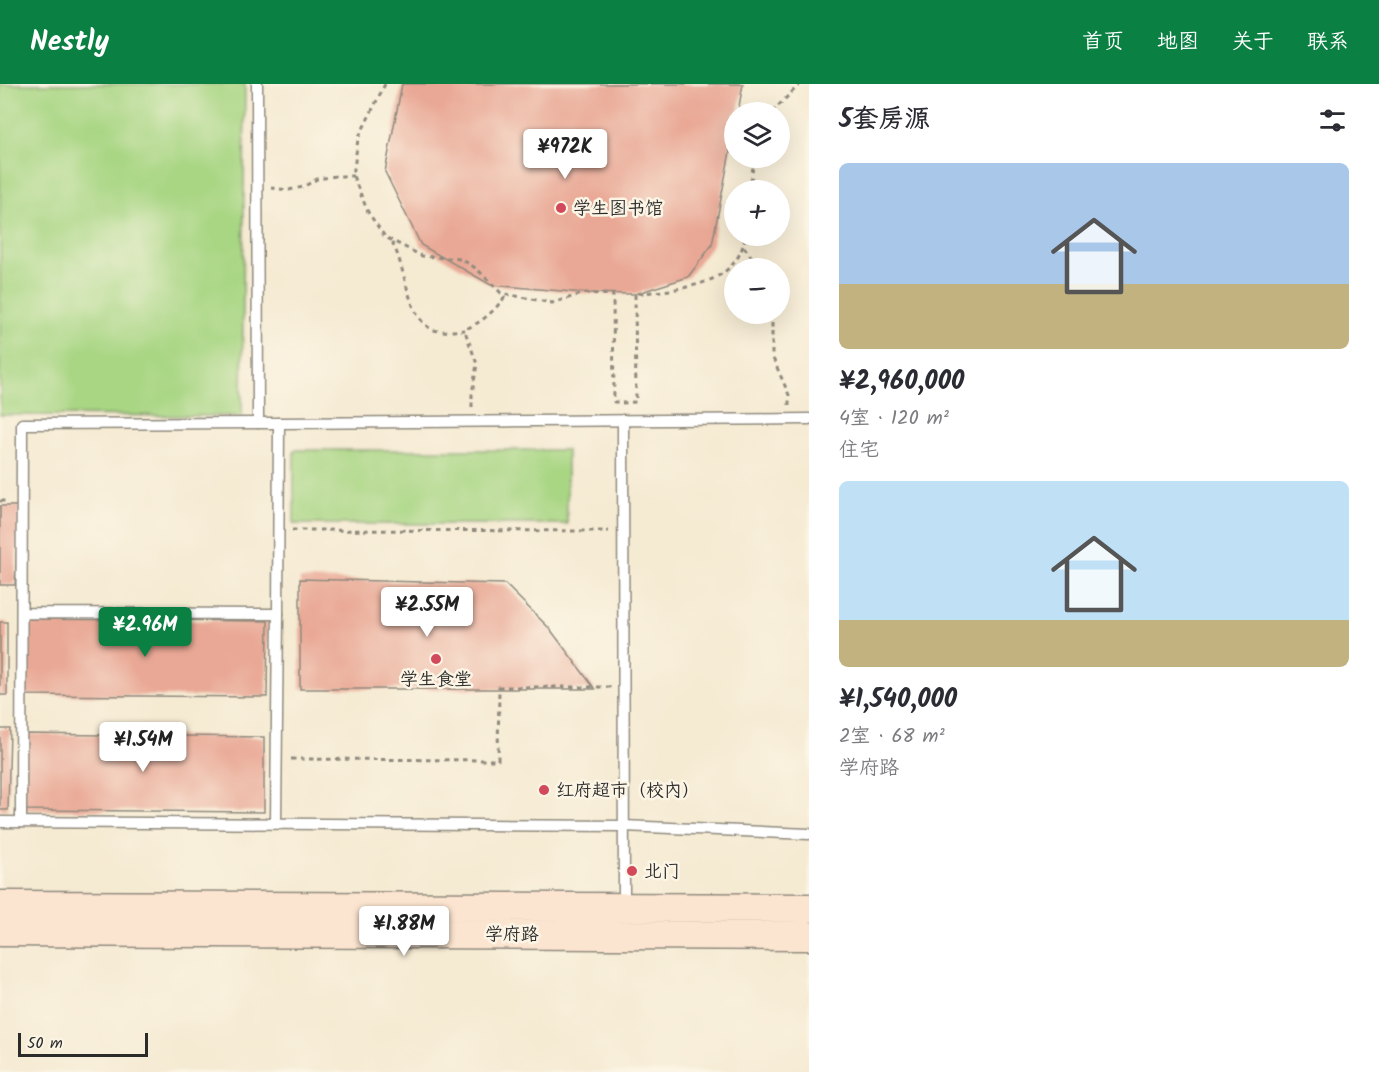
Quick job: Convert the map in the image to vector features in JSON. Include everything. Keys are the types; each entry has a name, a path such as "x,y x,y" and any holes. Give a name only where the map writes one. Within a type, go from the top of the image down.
{"main road":[{"name":"学府路","path":"0,905 809,908"},
{"name":"学府路","path":"0,932 809,936"}],"lane":[{"path":"257,84 258,423"},
{"path":"21,822 22,424 809,419"},
{"path":"623,420 624,907"},
{"path":"276,824 279,423"},
{"path":"22,613 278,614"},
{"path":"0,822 623,826 809,834"}],"path":[{"path":"385,84 358,139 353,176 368,212 385,237 422,256 461,259 477,269 501,293 552,303 585,293 613,295 614,402 636,402 635,294 696,286 730,270 744,247 752,258"},
{"path":"782,102 798,85"},
{"path":"257,188 289,190 303,187 317,179 353,176"},
{"path":"391,241 401,261 408,294 420,322 434,330 467,330 482,322 507,294"},
{"path":"772,324 772,356 789,395 788,419"},
{"path":"467,330 466,334 477,364 472,394 472,421"},
{"path":"622,402 623,420"},
{"path":"279,530 623,531"},
{"path":"277,759 498,760 499,687 623,687"}],"green space":[{"path":"0,84 245,84 242,416 0,415"},
{"path":"294,450 567,450 567,524 294,524"}],"building":[{"name":"学生图书馆","path":"402,84 743,84 740,102 724,102 724,168 727,168 712,245 688,277 635,294 585,293 491,285 421,245 385,172"},
{"path":"0,506 19,506 15,585 0,585"},
{"name":"学生食堂","path":"300,579 505,584 550,629 595,689 300,689"},
{"path":"23,619 268,621 267,697 22,695"},
{"path":"0,622 7,622 7,695 0,695"},
{"path":"0,729 10,729 8,810 0,810"},
{"path":"24,734 264,737 264,812 23,810"}],"place":[{"name":"学生图书馆","path":"561,208"},
{"name":"学生食堂","path":"436,659"},
{"name":"红府超市（校内）","path":"544,790"},
{"name":"北门","path":"632,871"}]}
